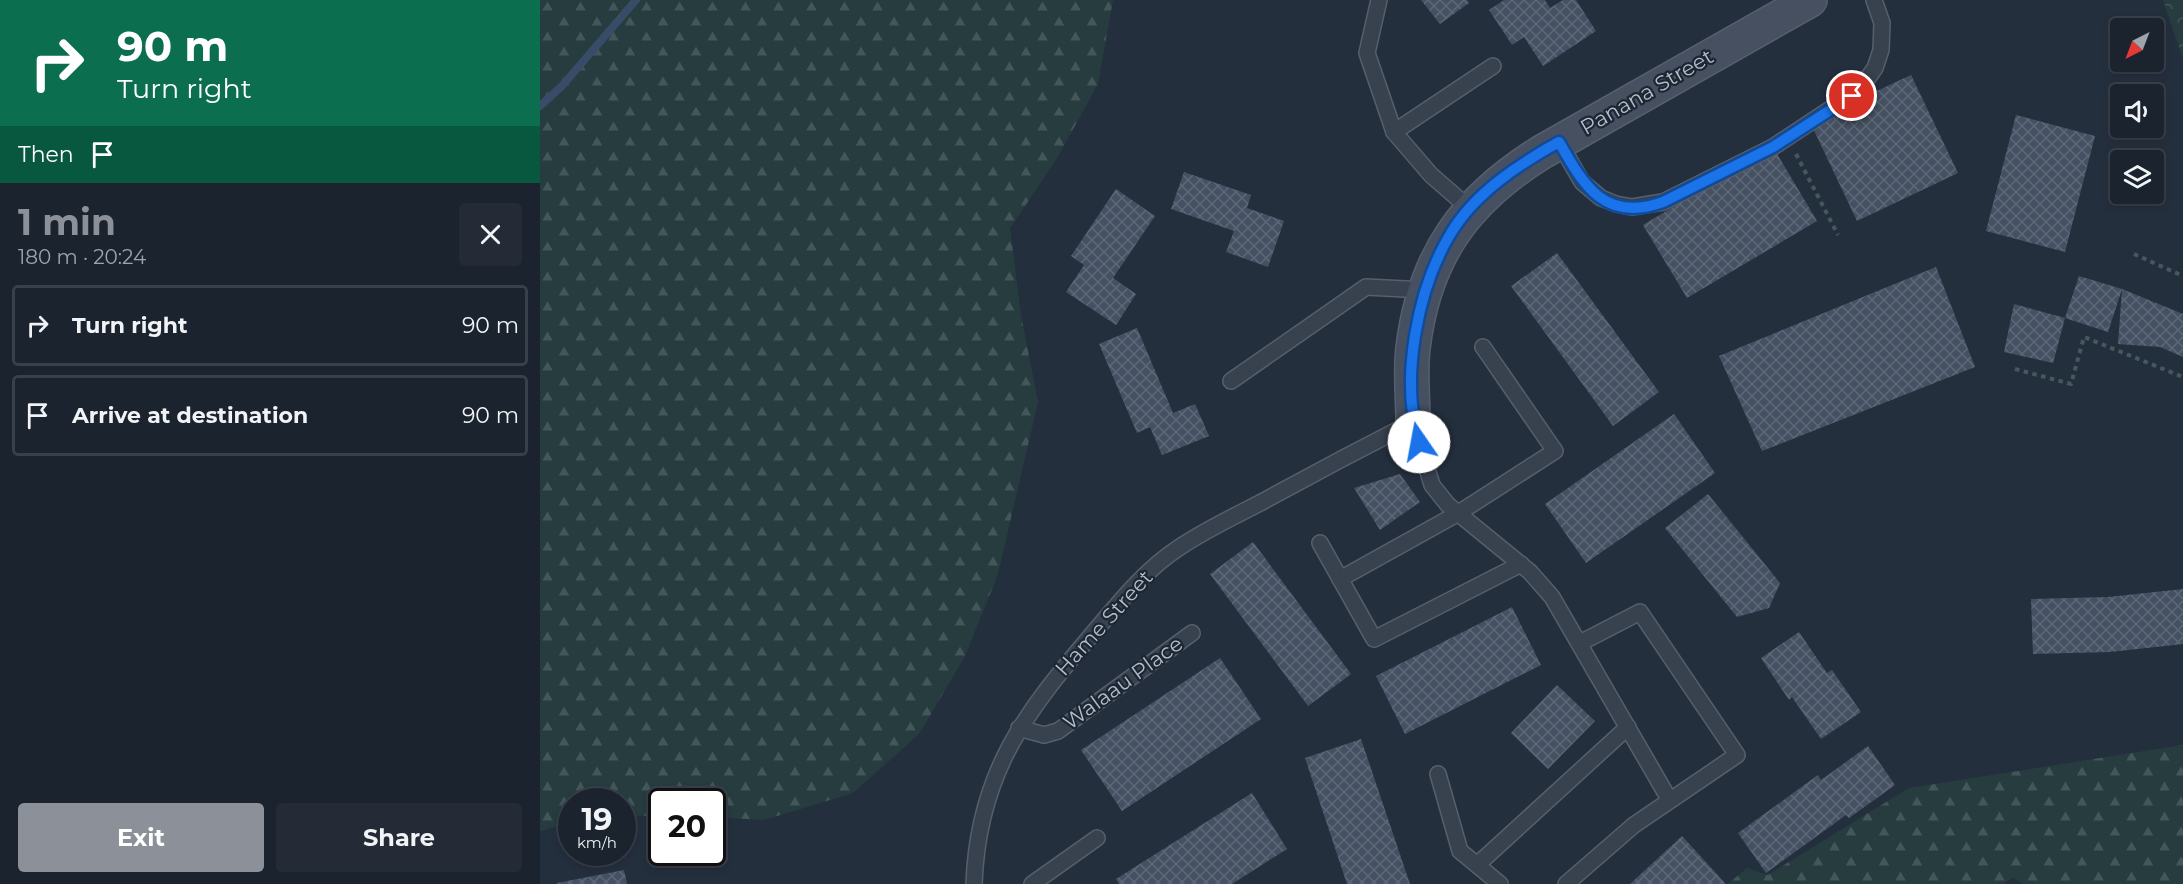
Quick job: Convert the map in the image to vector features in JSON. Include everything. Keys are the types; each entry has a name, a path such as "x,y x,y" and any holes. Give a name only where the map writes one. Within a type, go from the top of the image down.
{"street":[{"name":"Panana Street","path":"1413,422 1413,349 1425,290 1451,233 1470,209 1516,168 1809,0"}],"lane":[{"path":"1379,0 1367,53 1394,132 1431,175 1470,209"},
{"path":"1559,142 1588,188 1616,204 1640,207 1663,202 1773,147 1852,96 1870,76 1878,59 1882,42 1882,23 1874,0"},
{"path":"1394,132 1493,66"},
{"path":"1231,381 1366,287 1425,290"},
{"path":"1340,579 1457,514 1555,451 1482,347"},
{"path":"1413,422 1432,485 1457,514 1521,564 1552,597 1669,799"},
{"name":"Hame Street","path":"974,884 980,831 992,783 1019,728 1053,681 1133,586 1154,566 1203,533 1413,422"},
{"path":"1320,543 1374,639 1521,564"},
{"path":"1566,884 1634,825 1669,799 1737,755 1641,612 1580,643"},
{"name":"Walaau Place","path":"1019,728 1044,735 1058,731 1192,633"},
{"path":"1477,865 1628,727"},
{"path":"1437,774 1460,851 1500,884"},
{"path":"1032,884 1097,838"}],"path":[{"path":"1788,137 1838,235"},
{"path":"2134,254 2183,276"},
{"path":"2015,369 2071,384 2084,337 2183,377"}],"green space":[{"path":"540,0 1113,0 1098,84 1056,160 1010,228 1021,315 1038,402 998,574 965,656 919,734 853,793 764,820 726,818 726,788 648,788 648,816 636,816 636,788 558,788 558,826 540,831"},
{"path":"2163,0 2183,0 2183,59"},
{"path":"2183,745 2183,884 2024,884 2013,878 2003,884 1728,884 1747,868 1768,875 1909,788"}],"building":[{"path":"1421,0 1467,0 1469,3 1440,24"},
{"path":"1504,0 1545,0 1550,8 1563,0 1576,0 1596,31 1543,66 1524,37 1512,45 1489,10"},
{"path":"1911,75 1958,173 1857,221 1810,122"},
{"path":"2016,115 2095,136 2065,252 1986,231"},
{"path":"1773,147 1817,221 1687,298 1643,225"},
{"path":"1184,172 1251,195 1247,208 1284,221 1268,267 1226,252 1234,231 1171,209"},
{"path":"1116,189 1155,216 1113,278 1136,294 1116,325 1066,292 1084,265 1071,256"},
{"path":"1557,253 1659,392 1613,426 1511,286"},
{"path":"1936,267 1975,367 1762,451 1719,356"},
{"path":"2079,276 2122,289 2108,332 2065,318"},
{"path":"2122,289 2183,314 2183,357 2160,347 2118,344"},
{"path":"2014,304 2065,318 2053,363 2004,352"},
{"path":"1137,328 1173,413 1195,404 1209,436 1162,455 1150,427 1137,433 1099,344"},
{"path":"1674,414 1715,473 1586,563 1545,504"},
{"path":"1400,474 1420,502 1380,530 1354,488"},
{"path":"1708,494 1780,583 1769,608 1737,617 1665,528"},
{"path":"1253,542 1351,674 1308,706 1210,574"},
{"path":"2183,589 2183,644 2110,652 2033,654 2031,599 2108,597"},
{"path":"1512,607 1541,665 1405,734 1376,676"},
{"path":"1799,632 1827,673 1832,670 1861,712 1821,739 1792,697 1789,700 1761,658"},
{"path":"1220,658 1261,719 1122,811 1081,750"},
{"path":"1557,685 1595,721 1548,769 1511,733"},
{"path":"1361,739 1410,884 1347,884 1305,758"},
{"path":"1868,746 1895,785 1849,818 1846,815 1766,873 1738,833 1818,775 1821,780"},
{"path":"1252,793 1287,849 1232,884 1119,884 1116,879"},
{"path":"1682,836 1726,884 1630,884"},
{"path":"624,870 627,884 557,884 557,883"}],"waterway":[{"path":"540,106 562,86 636,0"}],"route":[{"path":"1419,442 1413,422 1413,349 1425,290 1451,233 1492,187 1516,168 1559,142 1582,182 1594,193 1623,206 1648,206 1663,202 1773,147 1852,96"}]}
